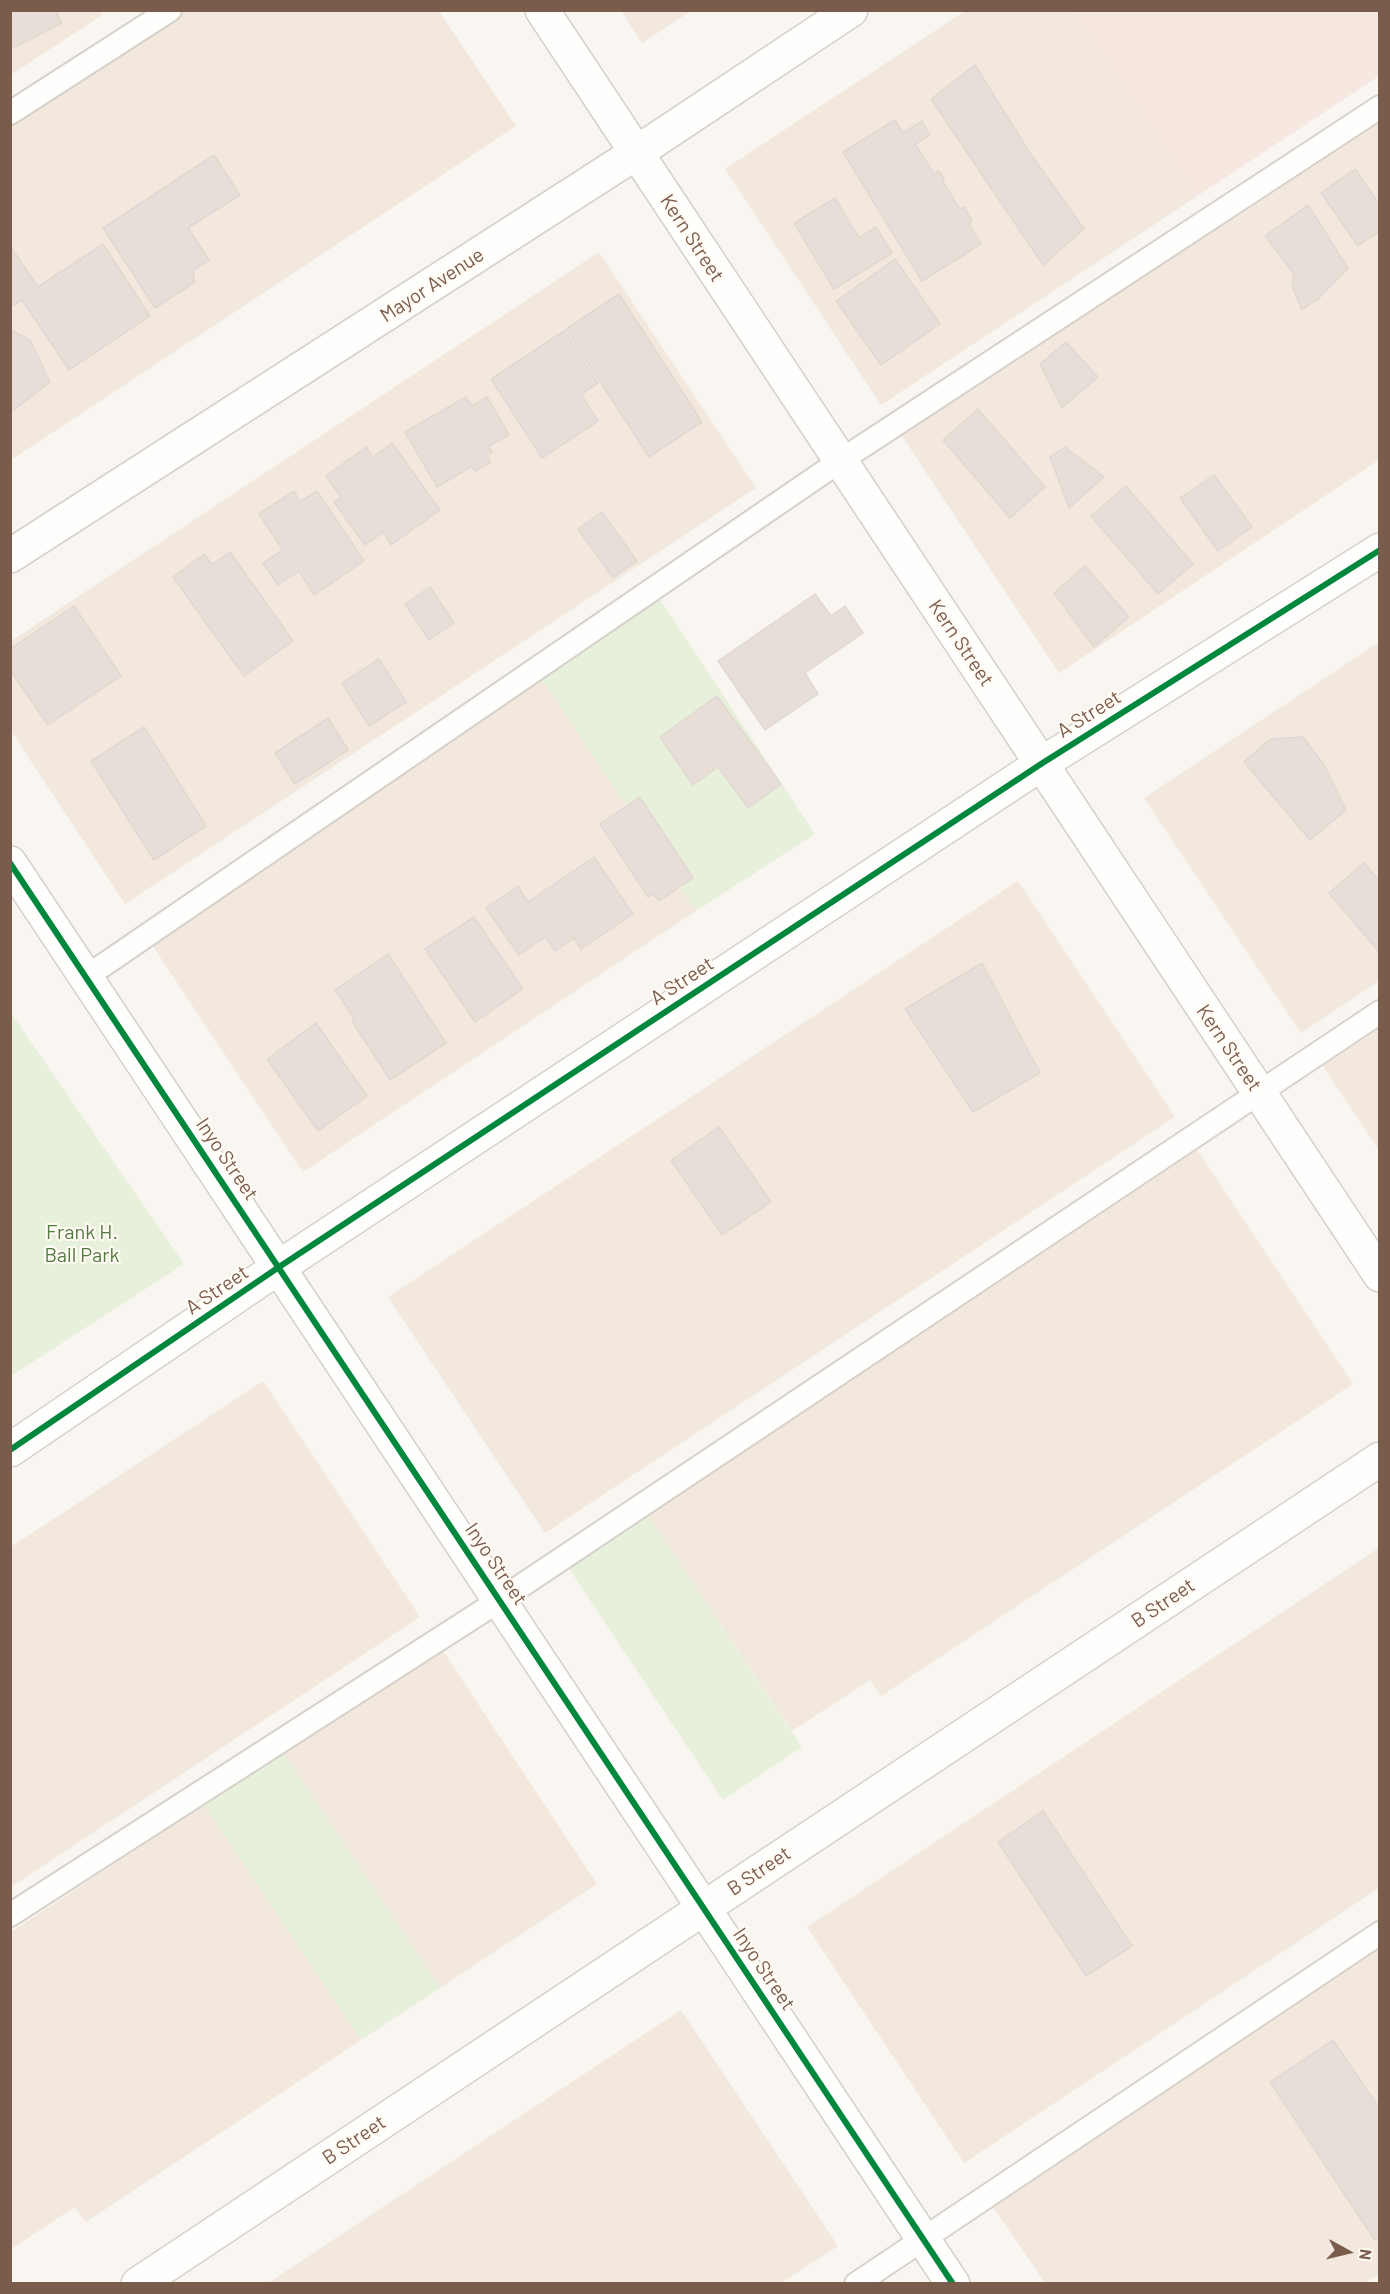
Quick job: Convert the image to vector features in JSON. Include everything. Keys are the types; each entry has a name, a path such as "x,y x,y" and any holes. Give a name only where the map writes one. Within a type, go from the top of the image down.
{"street":[{"name":"Kern Street","path":"542,10 1380,1275"},
{"name":"Mayor Avenue","path":"10,555 636,153 850,10"},
{"name":"A Street","path":"10,1450 279,1268 1041,764 1380,550"},
{"name":"Inyo Street","path":"10,863 953,2283"},
{"name":"B Street","path":"138,2283 1380,1459"}],"lane":[{"path":"10,113 170,10"},
{"path":"86,977 840,461 1380,106"},
{"path":"10,1915 500,1600 1380,1012"},
{"path":"856,2283 1380,1933"}],"shaded area":[{"path":"11,11 99,11 102,15 11,75"},
{"path":"178,11 439,11 516,126 11,460 11,121"},
{"path":"621,11 691,11 642,43"},
{"path":"965,11 1073,11 1196,197 881,405 725,169"},
{"path":"1073,11 1379,11 1379,76 1196,197"},
{"path":"1379,121 1379,460 1059,673 902,436"},
{"path":"599,252 756,488 125,904 11,731 11,641"},
{"path":"1379,642 1379,981 1301,1033 1144,798"},
{"path":"540,676 696,911 303,1172 146,936"},
{"path":"1018,881 1175,1117 545,1533 388,1297"},
{"path":"1379,1027 1379,1150 1322,1065"},
{"path":"1196,1148 1353,1384 881,1696 870,1680 792,1731 645,1512"},
{"path":"263,1381 420,1617 11,1887 11,1547"},
{"path":"1379,1548 1379,1888 964,2163 807,1927"},
{"path":"441,1648 597,1884 440,1988 283,1753"},
{"path":"204,1805 361,2040 86,2222 75,2207 11,2249 11,1932"},
{"path":"1379,1933 1379,2274 1365,2283 1045,2283 985,2195"},
{"path":"681,2010 838,2246 781,2283 268,2283"}],"green space":[{"path":"659,598 815,834 696,911 540,676"},
{"name":"Frank H. Ball Park","path":"11,1013 184,1264 10,1376"},
{"path":"645,1512 802,1747 723,1800 566,1564"},
{"path":"283,1753 440,1988 361,2040 204,1805"}],"building":[{"path":"10,10 55,10 62,23 13,48 10,44"},
{"path":"975,65 1030,153 1084,229 1043,265 931,99"},
{"path":"895,120 903,133 922,121 930,135 915,144 934,174 939,171 960,209 964,207 972,221 969,224 981,244 922,281 843,152"},
{"path":"214,155 240,195 188,228 209,260 193,271 195,282 155,308 103,228"},
{"path":"1355,169 1380,205 1380,231 1358,246 1321,193"},
{"path":"835,198 859,238 876,227 892,253 834,289 794,223"},
{"path":"1308,205 1348,268 1318,299 1302,310 1292,286 1294,274 1265,236"},
{"path":"103,244 150,316 69,370 22,300 10,307 10,246 38,287"},
{"path":"895,259 940,324 881,365 836,301"},
{"path":"619,294 702,422 649,457 566,329"},
{"path":"10,328 30,340 50,382 10,413"},
{"path":"564,331 598,383 581,394 598,421 542,458 491,379"},
{"path":"1066,342 1098,377 1062,408 1040,364"},
{"path":"466,397 472,406 487,397 509,435 489,446 492,452 487,455 491,462 475,471 471,467 437,487 405,432"},
{"path":"978,409 1045,487 1010,518 943,440"},
{"path":"392,443 440,510 391,545 383,532 365,545 334,502 341,497 326,476 366,447 373,457"},
{"path":"1065,447 1104,477 1069,508 1050,457"},
{"path":"1214,475 1252,527 1218,551 1180,498"},
{"path":"1126,486 1193,564 1158,594 1091,516"},
{"path":"294,491 300,502 317,491 364,561 314,595 299,571 278,585 263,563 283,550 259,514"},
{"path":"602,512 637,561 613,578 578,529"},
{"path":"230,552 293,641 244,676 173,577 204,554 212,564"},
{"path":"1085,566 1129,617 1094,647 1054,593"},
{"path":"430,587 454,623 429,640 405,604"},
{"path":"815,594 831,616 845,606 863,633 805,673 818,694 765,730 718,661"},
{"path":"74,606 121,676 48,725 10,670 10,649"},
{"path":"379,659 406,702 369,726 342,683"},
{"path":"717,696 781,784 748,808 718,767 693,785 660,737"},
{"path":"328,718 348,750 295,784 275,753"},
{"path":"144,727 206,826 154,860 91,761"},
{"path":"1303,737 1324,765 1346,810 1310,840 1244,762 1270,739"},
{"path":"640,797 693,878 659,901 654,894 648,897 600,824"},
{"path":"594,857 633,914 581,949 574,938 555,951 545,937 519,955 486,908 518,886 528,902"},
{"path":"1364,863 1380,881 1380,953 1329,893"},
{"path":"474,917 523,989 475,1022 425,949"},
{"path":"388,954 446,1043 390,1080 335,990"},
{"path":"982,963 1040,1073 973,1112 905,1009"},
{"path":"316,1023 367,1096 318,1131 267,1059"},
{"path":"719,1127 771,1202 722,1235 671,1160"},
{"path":"1043,1811 1132,1946 1086,1976 998,1842"},
{"path":"1333,2040 1380,2109 1380,2237 1375,2240 1270,2082"}],"cycle path":[{"path":"10,1450 279,1267 1041,764 1380,550"},
{"path":"10,863 953,2284"}]}
